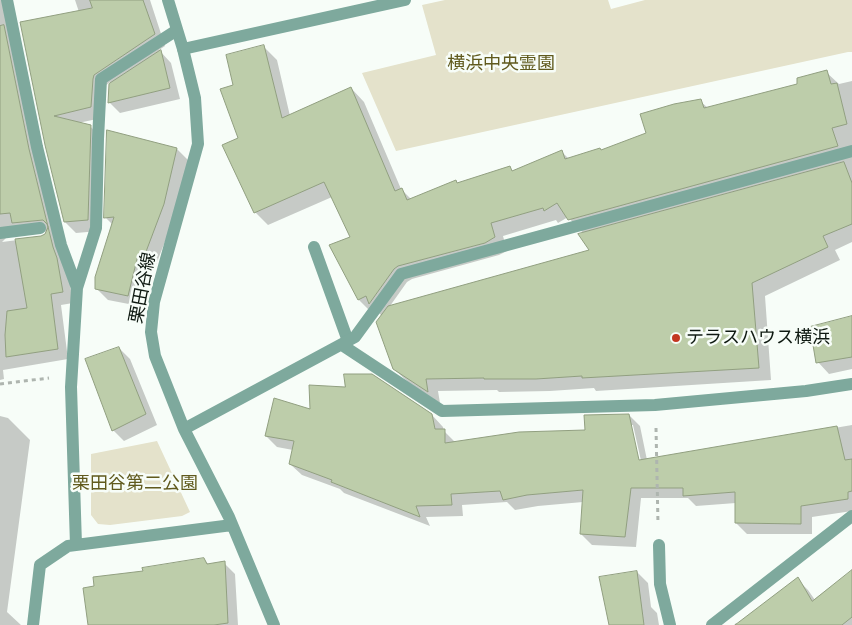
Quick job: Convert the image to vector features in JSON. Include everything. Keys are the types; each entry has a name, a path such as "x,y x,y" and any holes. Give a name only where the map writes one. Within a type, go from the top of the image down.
{"street":[{"path":"7,0 37,147 61,245 77,288"},
{"name":"栗田谷線","path":"168,0 195,98 198,144 154,302 151,332 155,356 184,429 232,525 274,625"},
{"path":"183,49 405,0"},
{"path":"76,545 71,388 77,288 96,228 101,80 177,30"},
{"path":"184,429 355,337 401,274 852,151"},
{"path":"0,234 40,228"},
{"path":"314,248 345,343 442,411 655,405 806,391 852,384"},
{"path":"712,625 852,516"},
{"path":"33,625 40,565 68,546 232,525"},
{"path":"659,546 660,584 670,625"}],"path":[{"path":"0,384 72,375"},
{"path":"655,405 659,546"}],"green space":[{"name":"横浜中央霊園","path":"445,0 608,0 611,9 645,0 852,0 852,52 396,151 362,73 436,55 422,5"},
{"name":"栗田谷第二公園","path":"157,441 190,512 182,516 110,525 98,524 91,515 91,454"}],"building":[{"path":"90,0 143,0 155,34 94,75 91,107 54,116 91,125 88,220 64,222 45,145 20,22 92,8"},
{"path":"4,25 29,149 57,258 63,292 51,294 58,349 6,357 7,311 27,308 15,239 41,236 45,234 48,227 43,220 12,223 10,213 0,214 0,26"},
{"path":"264,45 282,118 351,87 395,191 402,188 407,200 456,180 457,183 510,166 512,171 562,150 565,159 600,148 601,150 646,133 640,114 674,104 701,99 704,108 797,84 797,78 827,70 831,84 837,83 847,124 832,128 838,146 568,220 557,203 544,211 543,208 491,223 495,237 485,243 398,266 369,304 366,296 358,300 329,245 350,237 324,182 254,213 222,145 238,138 220,89 233,85 226,55"},
{"path":"161,50 170,88 108,103 109,84"},
{"path":"107,130 177,148 164,204 144,257 138,255 128,296 95,289 95,277 114,217 104,218"},
{"path":"844,162 852,183 852,224 823,236 828,247 752,283 759,368 582,378 582,376 536,379 426,379 428,392 393,369 376,322 388,306 589,250 578,234"},
{"path":"852,316 852,357 816,363 810,327"},
{"path":"119,347 146,414 112,431 85,359"},
{"path":"344,374 372,374 432,414 435,429 445,429 445,443 519,432 585,430 584,415 629,414 639,460 837,426 845,460 852,459 852,491 848,492 848,499 801,506 801,524 735,523 735,492 683,496 683,488 631,488 625,537 580,534 583,490 527,495 503,500 500,491 451,494 452,505 416,506 420,517 289,464 294,441 265,436 274,398 310,409 309,385 345,387"},
{"path":"204,558 207,564 225,561 228,623 214,625 88,625 83,588 94,586 93,577 143,571 142,568"},
{"path":"852,570 852,617 842,625 735,625 798,577 812,601"},
{"path":"637,571 644,625 609,625 599,577"}],"place":[{"name":"テラスハウス横浜","path":"676,338"}]}
